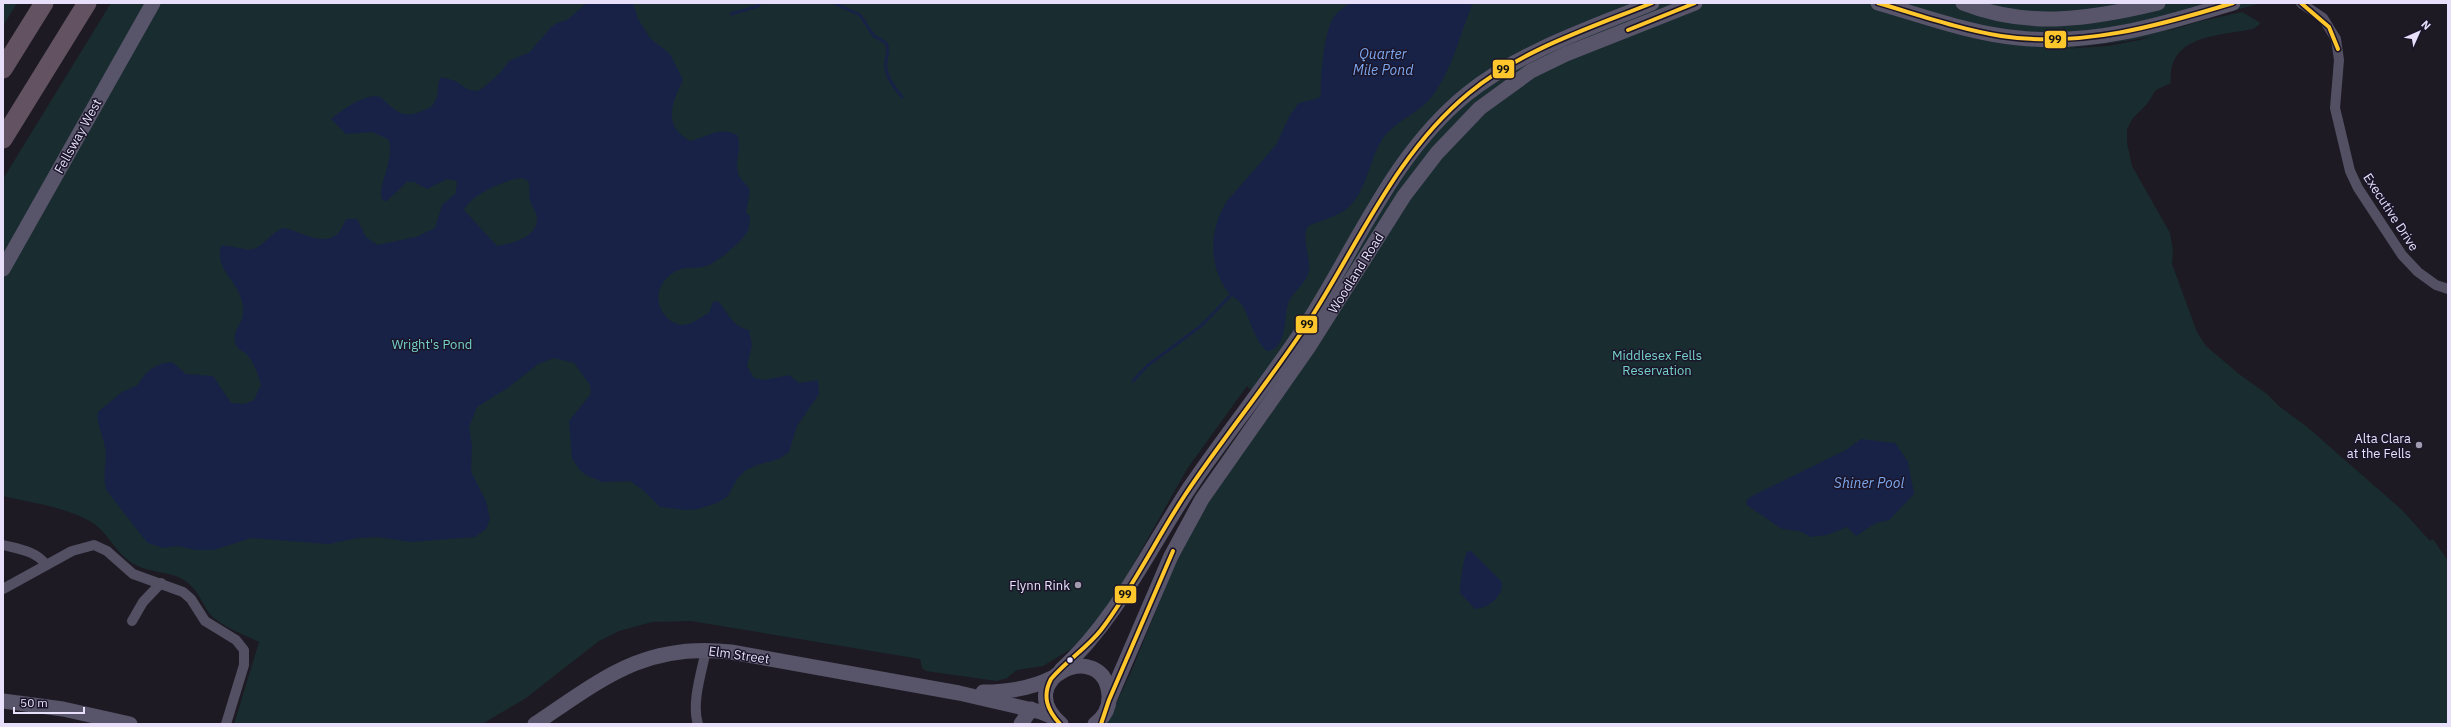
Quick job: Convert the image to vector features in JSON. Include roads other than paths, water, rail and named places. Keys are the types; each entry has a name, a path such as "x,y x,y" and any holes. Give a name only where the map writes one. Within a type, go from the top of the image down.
{"highway":[{"path":"3,69 44,3"},
{"path":"3,139 87,3"}],"main road":[{"name":"Fellsway West","path":"3,269 154,3"},
{"name":"Woodland Road","path":"1057,674 1090,643 1107,620 1191,485 1274,371 1336,278 1400,167 1424,137 1449,110 1483,83 1524,57 1652,3"},
{"name":"Woodland Road","path":"1103,715 1164,572 1189,521 1210,487 1332,313 1404,196 1440,149 1480,108 1506,87 1546,64 1695,3"},
{"path":"1878,3 1917,8 1978,31 2018,38 2082,39 2133,31 2233,3"},
{"path":"1963,3 2019,18 2057,20 2110,15 2158,3"},
{"path":"1274,371 1286,379"},
{"name":"Elm Street","path":"535,724 599,681 630,664 667,653 706,650 754,656 958,693 1031,709 1058,722"},
{"path":"1058,722 1047,704 1046,696 1057,674 1072,666 1091,668 1104,680 1103,715"},
{"name":"Elm Street","path":"958,693 1003,692 1031,687 1057,674"},
{"path":"3,702 63,709 130,724"},
{"path":"1021,724 1031,709"}],"street":[{"name":"Executive Drive","path":"2301,3 2323,18 2336,39 2339,60 2335,108 2350,171 2358,188 2402,255 2418,272 2436,285 2448,289"},
{"path":"3,545 28,551 38,556 46,565"},
{"path":"3,589 80,548 94,545 107,551 129,572 161,583 185,594 206,621 236,640 242,647 245,654 244,665 226,724"},
{"path":"132,621 143,602 161,583"},
{"path":"698,724 696,714 706,650"}],"water":[{"name":"Wright's Pond","path":"587,3 633,3 638,19 650,38 670,54 683,80 673,106 672,114 676,129 681,135 690,141 719,132 737,135 739,140 737,163 738,172 750,190 746,213 750,216 747,233 736,245 715,262 703,267 679,270 670,275 661,286 659,293 660,307 668,319 674,323 685,325 692,323 709,313 713,302 718,301 739,326 749,330 752,345 747,366 754,378 765,380 789,375 799,383 818,380 819,394 797,426 789,452 779,459 760,464 746,470 737,479 728,496 717,503 698,509 686,510 660,507 643,490 630,481 602,482 586,475 580,470 572,458 569,421 591,394 590,385 574,363 554,358 538,364 509,387 477,407 469,427 472,445 471,472 486,501 490,519 486,529 475,537 411,542 378,537 358,538 329,544 251,538 214,550 196,550 178,546 163,548 148,543 107,491 105,485 106,453 98,421 98,412 122,392 138,385 147,372 151,369 160,364 172,362 186,374 213,376 231,403 244,404 254,400 261,385 251,360 239,349 235,342 236,332 242,319 243,306 238,291 223,267 220,254 221,246 230,246 248,250 256,248 276,232 284,228 319,239 326,239 338,233 346,219 357,219 366,237 377,245 416,237 435,228 442,205 456,193 457,181 447,179 427,189 414,182 407,182 387,201 383,200 381,196 381,189 390,156 388,139 372,132 346,134 331,119 354,103 374,96 381,97 391,107 403,114 417,113 432,106 436,100 441,77 455,81 469,90 477,91 483,88 500,73 509,61 530,52 551,27 557,23 567,20","holes":["522,178 528,181 530,200 537,217 536,224 529,235 517,241 497,246 464,210 473,199 489,189 515,179"]},
{"name":"Quarter Mile Pond","path":"1351,3 1473,3 1451,62 1440,85 1422,107 1394,126 1383,138 1359,194 1353,203 1341,213 1307,227 1305,238 1309,264 1308,275 1290,299 1284,332 1278,345 1267,351 1253,330 1241,303 1227,291 1221,280 1216,269 1214,257 1214,235 1221,212 1227,201 1276,145 1290,115 1299,103 1319,98 1321,94 1323,54 1331,24 1334,17 1344,7"},
{"name":"Shiner Pool","path":"1861,439 1895,443 1908,462 1914,494 1889,520 1876,523 1856,536 1847,527 1827,535 1811,537 1800,531 1782,529 1747,505 1746,501 1752,496 1846,450"},
{"path":"1468,551 1471,551 1502,582 1500,592 1494,601 1490,604 1475,609 1460,593 1463,564"}],"waterway":[{"path":"731,14 758,6 760,3"},
{"path":"834,3 860,15 874,36 886,43 888,50 886,65 888,76 902,97"},
{"path":"1133,381 1147,366 1202,325 1231,295"}],"place":[{"name":"Alta Clara at the Fells","path":"2419,445"},
{"name":"Flynn Rink","path":"1078,585"}],"park label":[{"name":"Middlesex Fells Reservation","path":"1657,362"}]}
